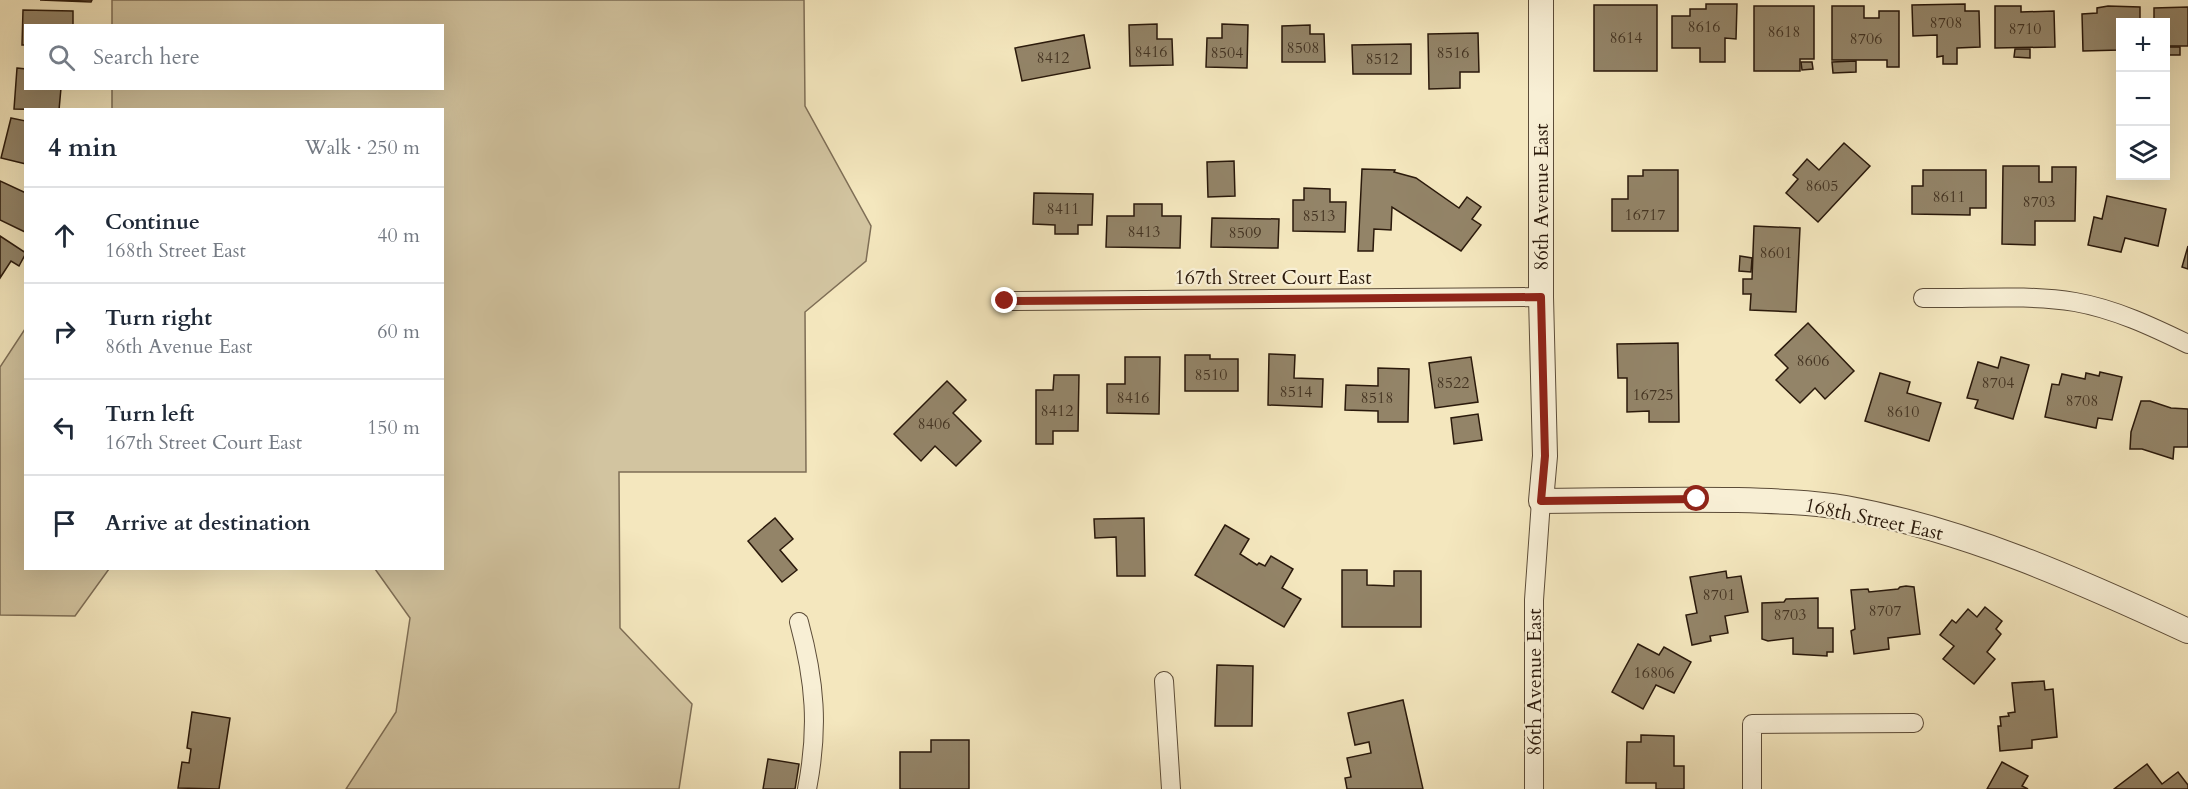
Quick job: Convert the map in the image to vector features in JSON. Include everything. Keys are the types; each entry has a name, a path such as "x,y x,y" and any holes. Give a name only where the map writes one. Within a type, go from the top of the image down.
{"street":[{"name":"86th Avenue East","path":"1534,789 1534,600 1545,456 1541,297 1541,0"},
{"name":"167th Street Court East","path":"1005,301 1541,297"},
{"path":"1923,298 2031,298 2076,303 2117,314 2188,345"},
{"name":"168th Street East","path":"1541,501 1697,499 1797,502 1845,508 1927,527 2006,553 2086,584 2188,631"},
{"path":"800,622 809,661 815,710 812,762 807,789"},
{"path":"1164,681 1171,789"},
{"path":"1752,789 1752,724 1914,723"}],"shaded area":[{"path":"112,0 804,0 805,106 871,226 866,261 805,312 806,472 619,472 620,628 692,704 679,789 346,789 396,712 410,618 376,570 444,570 444,108 112,108 112,90 444,90 444,24 112,24"},
{"path":"24,331 24,570 108,570 75,616 0,615 0,367"}],"building":[{"path":"40,0 92,0 91,2"},
{"path":"1706,4 1737,4 1736,39 1725,38 1725,62 1700,62 1700,48 1672,48 1672,16 1690,16 1690,9 1706,9"},
{"path":"1965,4 1965,11 1979,11 1980,47 1957,48 1957,64 1943,64 1943,56 1937,57 1937,35 1913,36 1912,5"},
{"path":"1594,5 1657,5 1657,71 1594,71"},
{"path":"1754,6 1814,6 1814,59 1800,59 1800,71 1754,71"},
{"path":"1832,6 1864,6 1864,18 1879,18 1879,11 1899,11 1899,67 1887,67 1887,60 1832,60"},
{"path":"1995,6 2021,6 2021,12 2054,11 2055,47 1995,48"},
{"path":"2140,7 2140,18 2116,18 2116,50 2083,51 2082,14 2097,13 2097,8"},
{"path":"2188,7 2188,46 2170,46 2170,18 2154,18 2154,8"},
{"path":"23,10 73,11 73,24 24,24 24,45 22,45"},
{"path":"1157,24 1157,39 1172,39 1173,65 1130,66 1129,25"},
{"path":"1222,24 1248,25 1247,68 1206,67 1207,38 1222,38"},
{"path":"1310,25 1310,34 1324,34 1325,62 1282,62 1282,26"},
{"path":"1478,33 1479,72 1460,72 1460,88 1429,89 1428,34"},
{"path":"1084,35 1090,68 1022,81 1015,48"},
{"path":"1411,44 1411,74 1353,74 1352,45"},
{"path":"2170,47 2180,47 2180,55 2170,55"},
{"path":"2015,49 2030,49 2030,58 2014,57"},
{"path":"1856,61 1856,72 1833,73 1832,62"},
{"path":"1801,62 1812,62 1813,69 1802,70"},
{"path":"17,68 24,69 24,90 61,90 59,108 14,109"},
{"path":"11,118 24,121 24,164 1,158"},
{"path":"1844,143 1870,166 1818,222 1786,193 1798,179 1793,175 1807,159 1819,170"},
{"path":"1234,161 1235,196 1208,197 1207,162"},
{"path":"2003,166 2039,166 2039,182 2052,182 2052,167 2076,167 2075,221 2035,221 2035,245 2002,244"},
{"path":"1362,169 1395,170 1394,172 1416,178 1459,208 1467,197 1481,207 1472,219 1481,225 1461,251 1392,207 1391,230 1374,229 1373,251 1358,251"},
{"path":"1643,170 1678,170 1678,231 1612,231 1612,199 1628,199 1628,176 1643,176"},
{"path":"1923,170 1986,170 1986,208 1970,208 1970,215 1912,214 1912,186 1923,186"},
{"path":"0,181 24,192 24,232 0,220"},
{"path":"1304,188 1330,189 1330,202 1346,202 1345,232 1293,231 1293,200 1304,200"},
{"path":"1034,193 1093,194 1092,225 1078,225 1078,234 1055,234 1055,225 1033,224"},
{"path":"2107,196 2166,209 2158,246 2125,238 2121,252 2088,245 2094,217 2102,219"},
{"path":"1134,204 1162,204 1162,216 1181,216 1180,248 1106,247 1107,216 1134,216"},
{"path":"1212,218 1279,219 1278,248 1211,247"},
{"path":"1754,226 1800,228 1796,312 1750,310 1751,294 1743,294 1743,279 1752,279"},
{"path":"0,236 24,252 24,257 19,266 11,261 0,278"},
{"path":"2188,246 2188,269 2182,267"},
{"path":"1740,256 1752,258 1751,272 1739,271"},
{"path":"1808,323 1854,371 1825,399 1815,388 1800,403 1776,380 1788,368 1775,355"},
{"path":"1678,343 1679,422 1649,422 1649,411 1627,412 1627,378 1618,378 1617,344"},
{"path":"1269,354 1295,355 1294,378 1323,379 1322,407 1268,405"},
{"path":"1185,355 1210,355 1210,359 1238,359 1238,391 1185,391"},
{"path":"1125,357 1160,357 1159,414 1107,413 1107,384 1125,384"},
{"path":"1471,357 1478,402 1435,408 1429,363"},
{"path":"2001,357 2029,365 2013,419 1975,408 1978,400 1967,398 1978,362 1998,368"},
{"path":"1378,368 1409,369 1408,422 1378,422 1378,411 1345,410 1346,385 1378,386"},
{"path":"2100,372 2122,377 2112,420 2098,418 2096,428 2045,417 2052,384 2059,385 2062,374 2085,379 2086,373 2099,376"},
{"path":"1880,373 1910,382 1907,393 1941,403 1929,441 1865,421"},
{"path":"1054,375 1079,375 1078,431 1053,431 1053,444 1036,444 1036,390 1053,390"},
{"path":"947,381 966,400 953,413 981,441 956,466 935,446 921,461 894,434"},
{"path":"2141,401 2150,401 2171,408 2188,409 2188,447 2174,447 2173,459 2142,449 2130,449 2131,432"},
{"path":"1478,414 1482,440 1454,444 1451,418"},
{"path":"775,518 793,539 780,550 797,570 782,582 748,541"},
{"path":"1144,518 1145,576 1117,576 1116,537 1095,538 1094,519"},
{"path":"1225,525 1249,539 1240,554 1257,565 1259,563 1265,566 1271,556 1293,569 1282,588 1301,599 1284,627 1195,575"},
{"path":"1342,570 1367,570 1367,585 1394,586 1394,571 1421,571 1421,627 1342,627"},
{"path":"1726,571 1727,578 1741,576 1748,612 1725,616 1728,633 1710,636 1711,641 1692,645 1686,615 1697,613 1690,577"},
{"path":"1906,586 1914,587 1920,634 1888,638 1889,649 1854,654 1851,631 1855,629 1851,590 1868,589 1869,592"},
{"path":"1818,598 1818,628 1833,628 1833,652 1827,652 1827,656 1793,654 1793,638 1768,641 1762,639 1762,603 1784,602 1786,599"},
{"path":"1985,607 2002,621 1996,629 2001,634 1987,652 1995,659 1974,684 1943,659 1954,646 1940,635 1952,620 1956,623 1968,609 1977,617"},
{"path":"1638,644 1659,655 1664,647 1691,662 1674,693 1656,685 1643,709 1612,692"},
{"path":"1217,665 1253,666 1252,726 1215,726"},
{"path":"2044,681 2045,690 2053,689 2057,737 2032,740 2032,748 2000,751 1998,726 2001,726 2000,717 2009,716 2008,713 2015,712 2012,683"},
{"path":"1403,700 1423,789 1347,789 1345,778 1351,777 1347,758 1371,753 1369,742 1355,745 1348,713"},
{"path":"192,712 230,718 219,789 178,788 182,762 189,763 191,749 187,748"},
{"path":"1641,735 1674,736 1674,766 1684,766 1684,789 1656,789 1656,783 1626,783 1627,742 1641,742"},
{"path":"931,740 969,740 969,789 900,789 900,752 931,752"},
{"path":"768,759 799,764 795,789 763,789"},
{"path":"2002,762 2028,776 2022,786 2028,789 1987,789"},
{"path":"2147,764 2162,784 2178,772 2188,785 2188,789 2114,789"}],"route":[{"path":"1005,301 1541,297 1545,456 1541,501 1697,499"}]}
